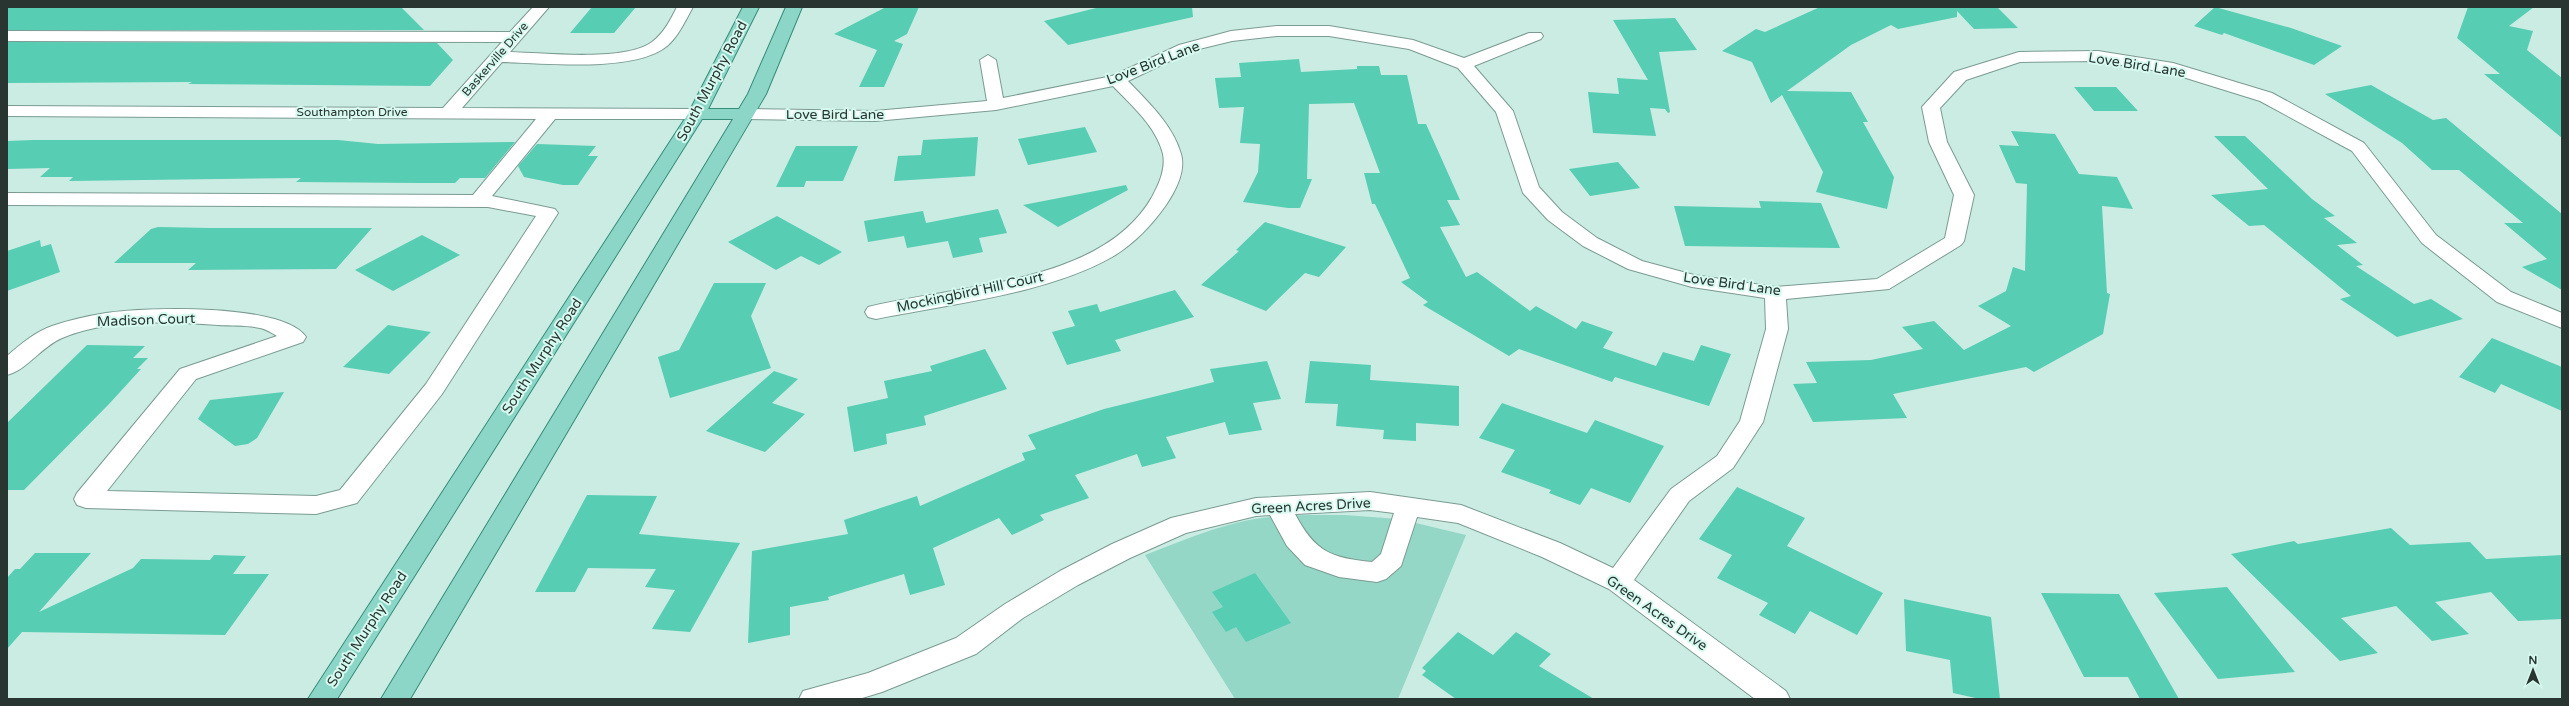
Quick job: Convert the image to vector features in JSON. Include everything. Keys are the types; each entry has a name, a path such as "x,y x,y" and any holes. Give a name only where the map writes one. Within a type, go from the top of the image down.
{"main road":[{"name":"South Murphy Road","path":"322,699 697,114 751,7"},
{"path":"395,699 756,94 794,7"},
{"path":"697,114 744,114"}],"street":[{"name":"Baskerville Drive","path":"449,112 541,7"},
{"path":"497,57 619,57 645,52 663,41 685,7"},
{"name":"Love Bird Lane","path":"744,114 875,116 996,105 1117,80 1185,48 1231,36 1277,31 1329,31 1377,37 1413,45 1464,64 1504,111 1530,190 1554,216 1590,242 1635,265 1692,281 1776,293 1882,285 1954,241 1964,196 1938,142 1931,107 1960,76 2019,57 2098,56 2173,68 2266,97 2358,147 2429,239 2504,297 2562,320"},
{"path":"7,36 515,37"},
{"path":"1464,64 1535,36"},
{"path":"988,60 996,105"},
{"name":"Mockingbird Hill Court","path":"876,312 1036,279 1096,257 1129,235 1159,203 1174,172 1170,146 1154,119 1117,80"},
{"name":"Southampton Drive","path":"7,111 697,114"},
{"path":"8,200 478,201 550,113"},
{"name":"Madison Court","path":"7,368 30,347 58,331 90,322 120,319 212,318 261,321 272,324 295,336 188,374 86,499 316,505 348,497 434,390 548,213 478,201"},
{"path":"1618,582 1680,495 1725,462 1751,422 1777,329 1776,293"},
{"name":"Green Acres Drive","path":"812,699 872,684 966,646 1014,611 1069,578 1121,551 1180,525 1256,507 1370,501 1461,514 1551,550 1618,582 1776,699"},
{"path":"1278,506 1294,538 1309,556 1337,569 1377,572 1392,559 1408,507"}],"green space":[{"path":"1344,515 1399,519 1466,535 1398,699 1235,699 1145,555 1180,541 1228,525 1253,519 1292,516"}],"building":[{"path":"7,7 401,7 424,30 7,30"},
{"path":"592,7 636,7 614,33 570,33"},
{"path":"886,7 919,7 907,34 894,41 903,44 884,87 859,87 877,50 834,34"},
{"path":"1100,7 1192,7 1193,17 1068,45 1044,21"},
{"path":"1820,7 1997,7 2018,28 1974,29 1957,11 1957,17 1898,29 1891,25 1851,45 1787,91 1851,92 1868,122 1863,122 1894,177 1887,209 1816,192 1823,172 1782,95 1771,103 1752,62 1722,51 1756,29 1765,32"},
{"path":"2215,7 2291,28 2342,46 2314,65 2224,33 2222,35 2194,26"},
{"path":"2468,7 2534,7 2509,26 2533,31 2527,50 2562,78 2562,138 2484,74 2500,74 2457,38"},
{"path":"1675,18 1697,50 1659,52 1670,112 1668,113 1665,109 1650,108 1656,136 1593,133 1588,92 1619,94 1617,78 1648,80 1613,20"},
{"path":"7,42 437,43 453,60 430,86 188,84 192,82 7,83"},
{"path":"1299,59 1301,72 1357,69 1357,66 1379,66 1381,75 1407,75 1418,124 1426,124 1460,200 1447,200 1460,225 1440,227 1466,277 1477,272 1530,311 1536,306 1576,329 1582,321 1613,332 1603,348 1656,366 1663,352 1694,361 1701,345 1731,354 1709,406 1615,377 1612,382 1519,349 1509,356 1423,305 1428,302 1401,282 1410,278 1375,204 1372,204 1364,173 1380,173 1354,103 1309,104 1307,179 1312,179 1300,208 1288,208 1243,202 1258,172 1260,144 1240,143 1244,107 1219,108 1215,78 1241,77 1239,63"},
{"path":"2371,85 2433,120 2446,118 2562,214 2562,290 2522,267 2547,259 2504,223 2523,223 2459,170 2432,170 2402,143 2325,94"},
{"path":"2074,87 2116,87 2138,111 2094,111"},
{"path":"1085,127 1097,152 1028,165 1018,139"},
{"path":"2011,131 2055,134 2079,174 2117,177 2133,209 2102,206 2107,293 2110,294 2103,334 2034,372 2026,367 1893,394 1907,418 1813,422 1793,384 1817,383 1806,362 1871,360 1923,349 1902,327 1934,321 1964,350 2011,326 1978,306 2006,291 2013,267 2025,271 2027,184 2016,183 1999,145 2019,146"},
{"path":"2214,136 2245,136 2312,199 2335,216 2324,218 2357,243 2337,245 2363,265 2356,266 2414,304 2431,299 2463,319 2397,337 2340,299 2351,296 2264,225 2249,226 2211,195 2268,189"},
{"path":"978,137 975,176 894,181 898,156 921,155 923,140"},
{"path":"338,140 378,144 515,142 485,178 460,178 455,183 420,183 296,182 301,178 69,181 73,177 40,177 50,168 7,169 7,141"},
{"path":"537,144 596,146 588,156 598,156 578,185 563,185 524,177 518,166"},
{"path":"796,146 858,146 843,181 806,181 804,187 776,187"},
{"path":"1618,162 1640,188 1590,196 1569,169"},
{"path":"1126,185 1128,190 1058,227 1023,205"},
{"path":"1759,201 1821,203 1840,248 1685,246 1674,206 1761,208"},
{"path":"998,209 1007,233 979,238 983,252 953,258 948,241 907,248 904,236 868,242 864,221 923,211 926,223"},
{"path":"777,216 842,252 819,265 801,256 776,270 728,242"},
{"path":"1265,222 1346,247 1319,277 1305,273 1266,311 1201,285 1239,251 1236,250"},
{"path":"158,227 372,228 336,269 188,270 196,263 114,263 151,229"},
{"path":"422,235 460,255 393,291 355,270"},
{"path":"40,240 41,247 51,244 60,272 7,291 7,251"},
{"path":"714,283 766,283 751,316 771,368 670,398 658,357 679,350"},
{"path":"1175,290 1194,317 1115,340 1121,351 1067,365 1052,332 1075,326 1068,311 1097,304 1100,312"},
{"path":"388,325 431,332 389,374 343,367"},
{"path":"2492,338 2562,367 2562,411 2501,384 2495,393 2459,377"},
{"path":"87,345 145,346 133,358 148,358 137,369 141,369 110,403 24,490 7,490 7,423"},
{"path":"985,349 1007,389 924,416 926,425 886,434 887,444 854,452 847,407 888,398 884,381 932,371 930,366"},
{"path":"1267,361 1281,399 1253,403 1262,430 1229,435 1225,422 1166,437 1176,458 1142,467 1137,454 1075,475 1089,498 1040,515 1044,520 1012,535 999,518 933,548 945,585 910,595 904,574 828,597 829,600 790,607 790,635 748,643 752,551 848,534 844,520 917,496 920,506 1025,460 1022,453 1036,449 1028,435 1104,409 1214,382 1210,369"},
{"path":"1310,361 1371,365 1370,380 1459,386 1459,426 1416,423 1416,441 1383,439 1384,430 1336,426 1338,404 1305,403"},
{"path":"774,371 798,379 772,403 805,414 765,452 706,431"},
{"path":"284,392 257,438 248,444 235,446 198,419 210,400"},
{"path":"1502,403 1587,433 1595,420 1664,446 1630,503 1591,488 1580,505 1549,493 1551,490 1501,472 1515,450 1479,438"},
{"path":"1737,487 1805,518 1787,546 1883,593 1857,635 1810,611 1795,634 1759,615 1768,603 1717,578 1732,555 1699,539"},
{"path":"587,495 657,496 639,534 740,543 690,632 652,629 675,590 645,587 656,569 588,568 575,592 535,592"},
{"path":"2391,528 2410,545 2470,542 2486,559 2562,555 2562,619 2518,621 2491,592 2435,602 2469,634 2432,641 2396,606 2341,618 2378,653 2340,661 2231,554 2294,541 2298,544"},
{"path":"35,553 91,553 39,612 133,568 141,559 210,560 214,555 246,556 233,574 269,574 225,635 22,632 7,649 7,578 15,569 20,569"},
{"path":"1255,573 1291,623 1246,642 1236,627 1226,632 1212,612 1223,607 1212,592"},
{"path":"2227,587 2295,672 2218,679 2154,593"},
{"path":"2041,593 2119,594 2179,699 2140,699 2128,677 2084,677"},
{"path":"1904,599 1991,617 2000,699 1980,699 1953,693 1950,660 1906,651"},
{"path":"1458,632 1493,655 1516,632 1551,654 1539,666 1594,699 1456,699 1422,675 1426,671 1422,668"}]}
